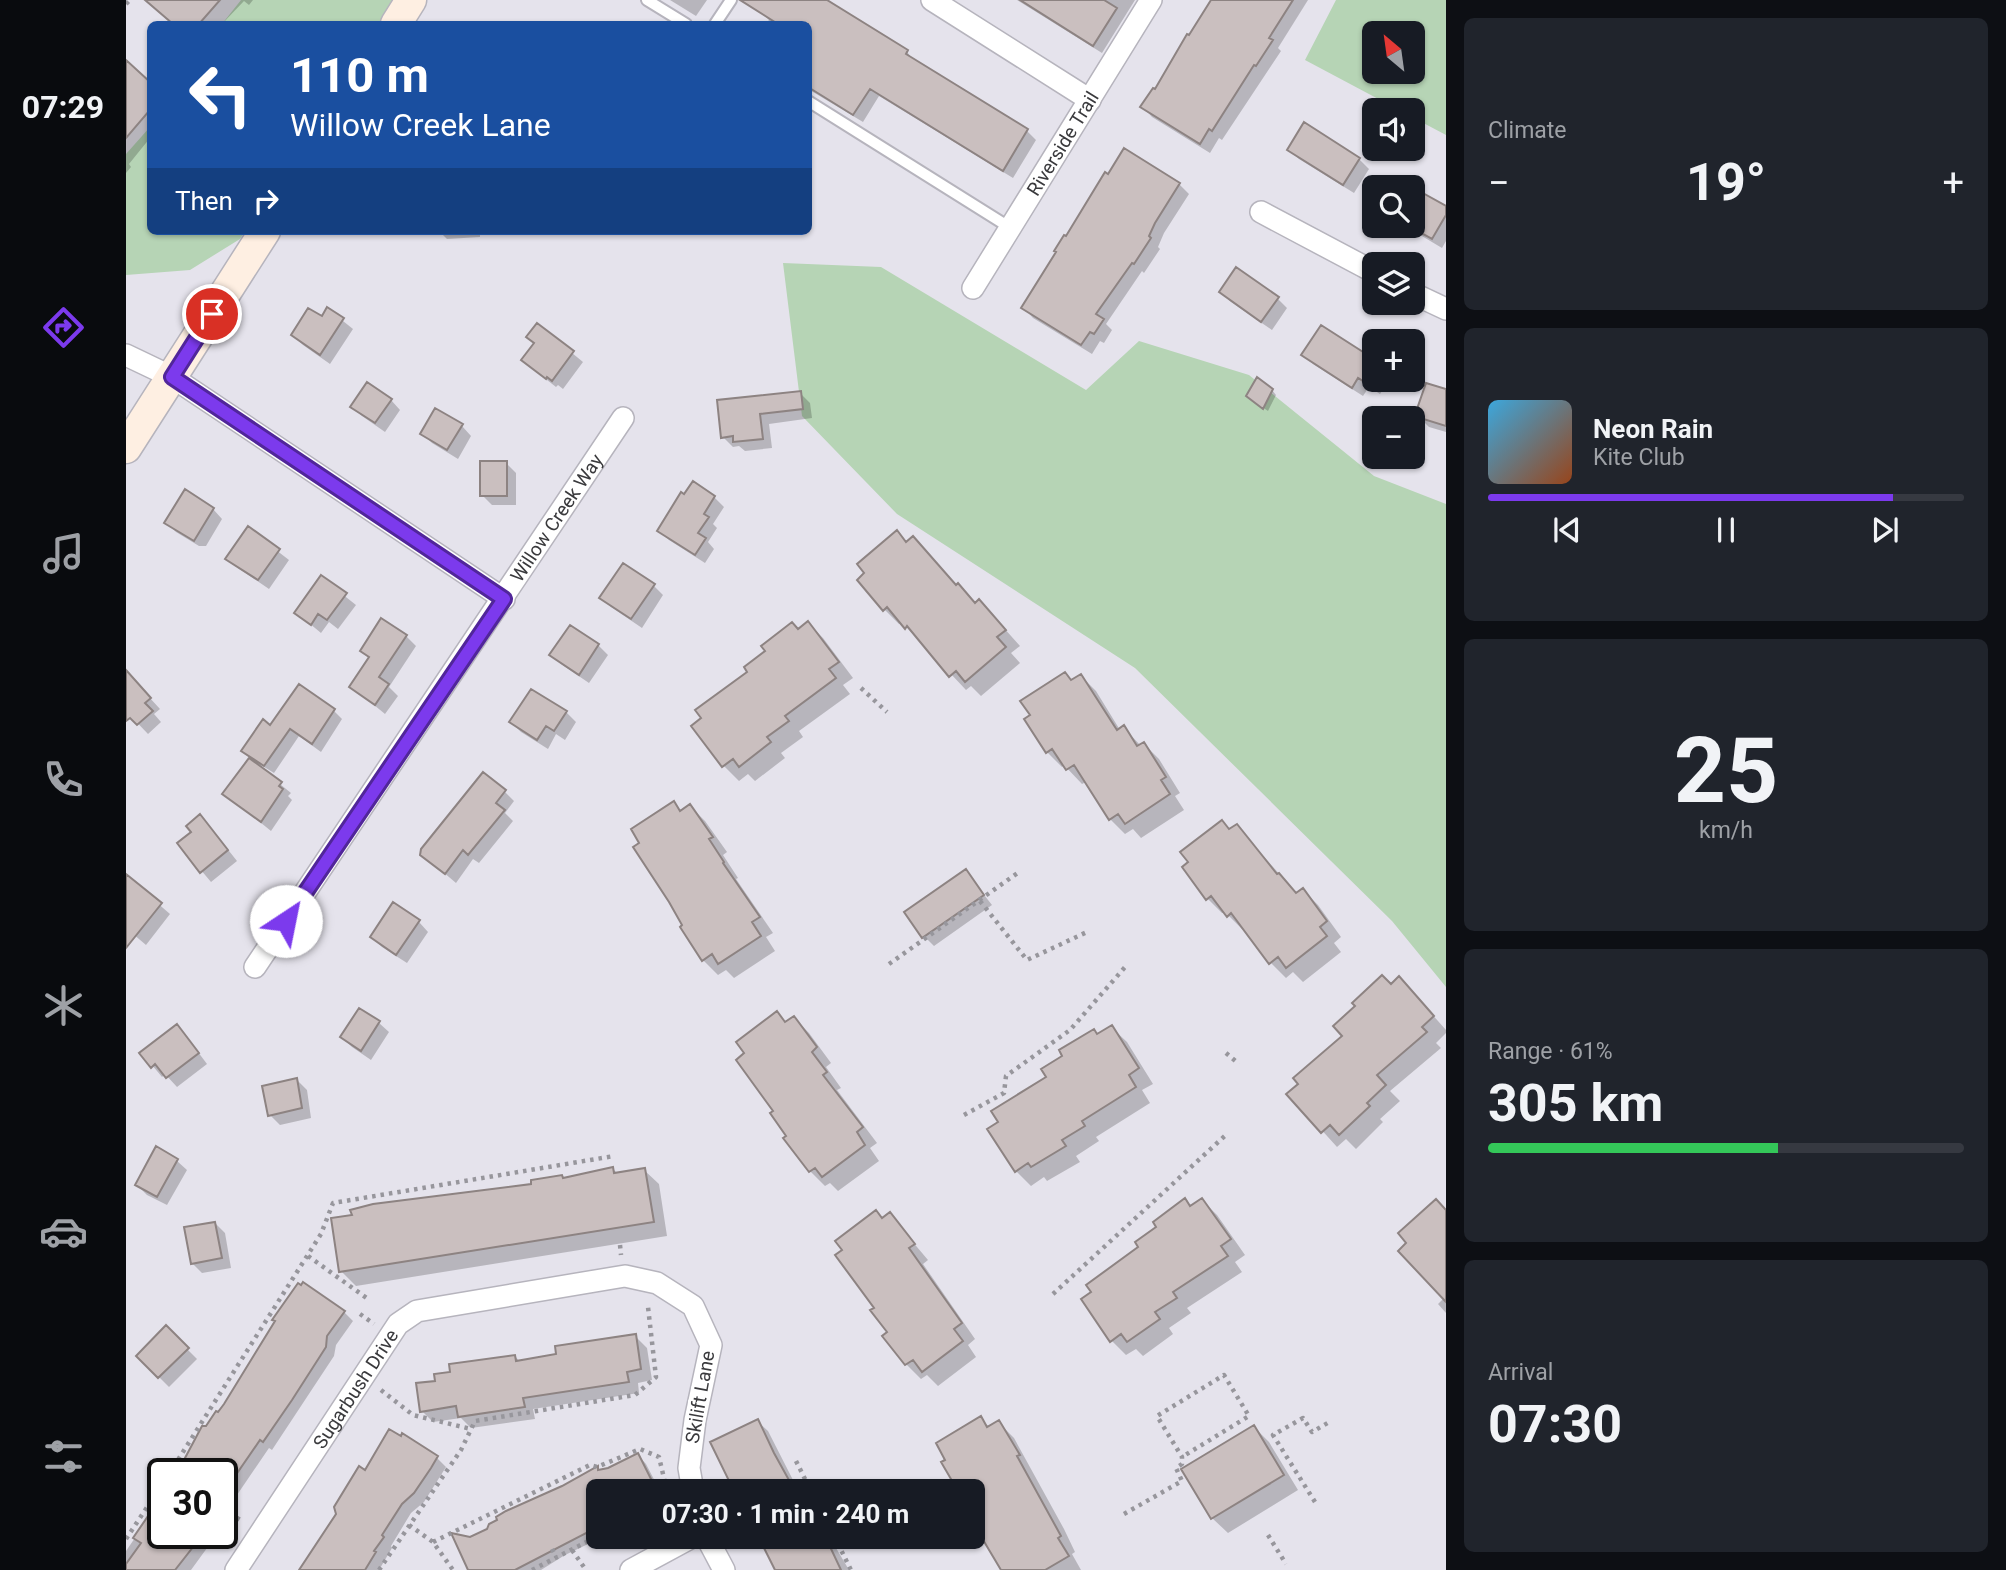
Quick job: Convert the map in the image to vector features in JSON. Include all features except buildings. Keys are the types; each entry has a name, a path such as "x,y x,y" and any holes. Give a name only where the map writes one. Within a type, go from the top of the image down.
{"street":[{"path":"398,21 411,0"},
{"path":"932,0 1090,100"},
{"name":"Riverside Trail","path":"972,288 1151,0"},
{"path":"1261,212 1362,266"},
{"path":"126,448 262,235"},
{"path":"1425,299 1446,309"},
{"path":"126,355 172,377 504,599"},
{"name":"Willow Creek Way","path":"255,967 623,418"},
{"name":"Sugarbush Drive","path":"236,1570 398,1324 407,1317 417,1311 625,1276 657,1283"},
{"name":"Skilift Lane","path":"657,1283 693,1306 711,1345 695,1420 689,1468 691,1479"},
{"path":"631,1570 670,1549"},
{"path":"713,1549 724,1570"}],"lane":[{"path":"648,0 682,21"},
{"path":"717,21 731,0"},
{"path":"812,104 1009,227"}],"path":[{"path":"126,4 130,0"},
{"path":"861,688 887,712"},
{"path":"889,964 1018,872"},
{"path":"980,901 1027,960 1087,932"},
{"path":"964,1115 1004,1093 1006,1076 1070,1030 1126,966"},
{"path":"1226,1053 1239,1064"},
{"path":"1053,1294 1228,1133"},
{"path":"179,1458 321,1234 333,1203 614,1156"},
{"path":"308,1255 368,1299"},
{"path":"379,1570 461,1450 475,1421 635,1395 656,1377 648,1307"},
{"path":"1125,1514 1182,1481 1176,1468 1182,1464 1182,1457 1157,1416 1224,1375 1249,1416 1182,1457"},
{"path":"393,1398 413,1415 471,1429"},
{"path":"1315,1502 1273,1435 1303,1418 1312,1432 1331,1421"},
{"path":"433,1542 590,1465 597,1467 640,1449 659,1457 664,1479"},
{"path":"796,1461 805,1479"},
{"path":"126,1539 147,1507"},
{"path":"409,1525 433,1542 453,1570"},
{"path":"1268,1535 1286,1564"},
{"path":"532,1570 586,1542"},
{"path":"552,1549 556,1557"},
{"path":"840,1549 851,1570"},
{"path":"572,1550 586,1570"}],"green space":[{"path":"241,0 394,0 380,21 224,21"},
{"path":"1336,0 1446,0 1446,135 1425,124 1425,98 1376,98 1305,60"},
{"path":"147,130 147,235 242,235 240,239 190,270 126,275 126,154"},
{"path":"783,263 881,267 1086,390 1139,341 1249,375 1362,469 1446,504 1446,987 1392,921 1135,668 897,514 802,416"}],"route":[{"path":"212,314 172,377 504,599 286,921"}]}
